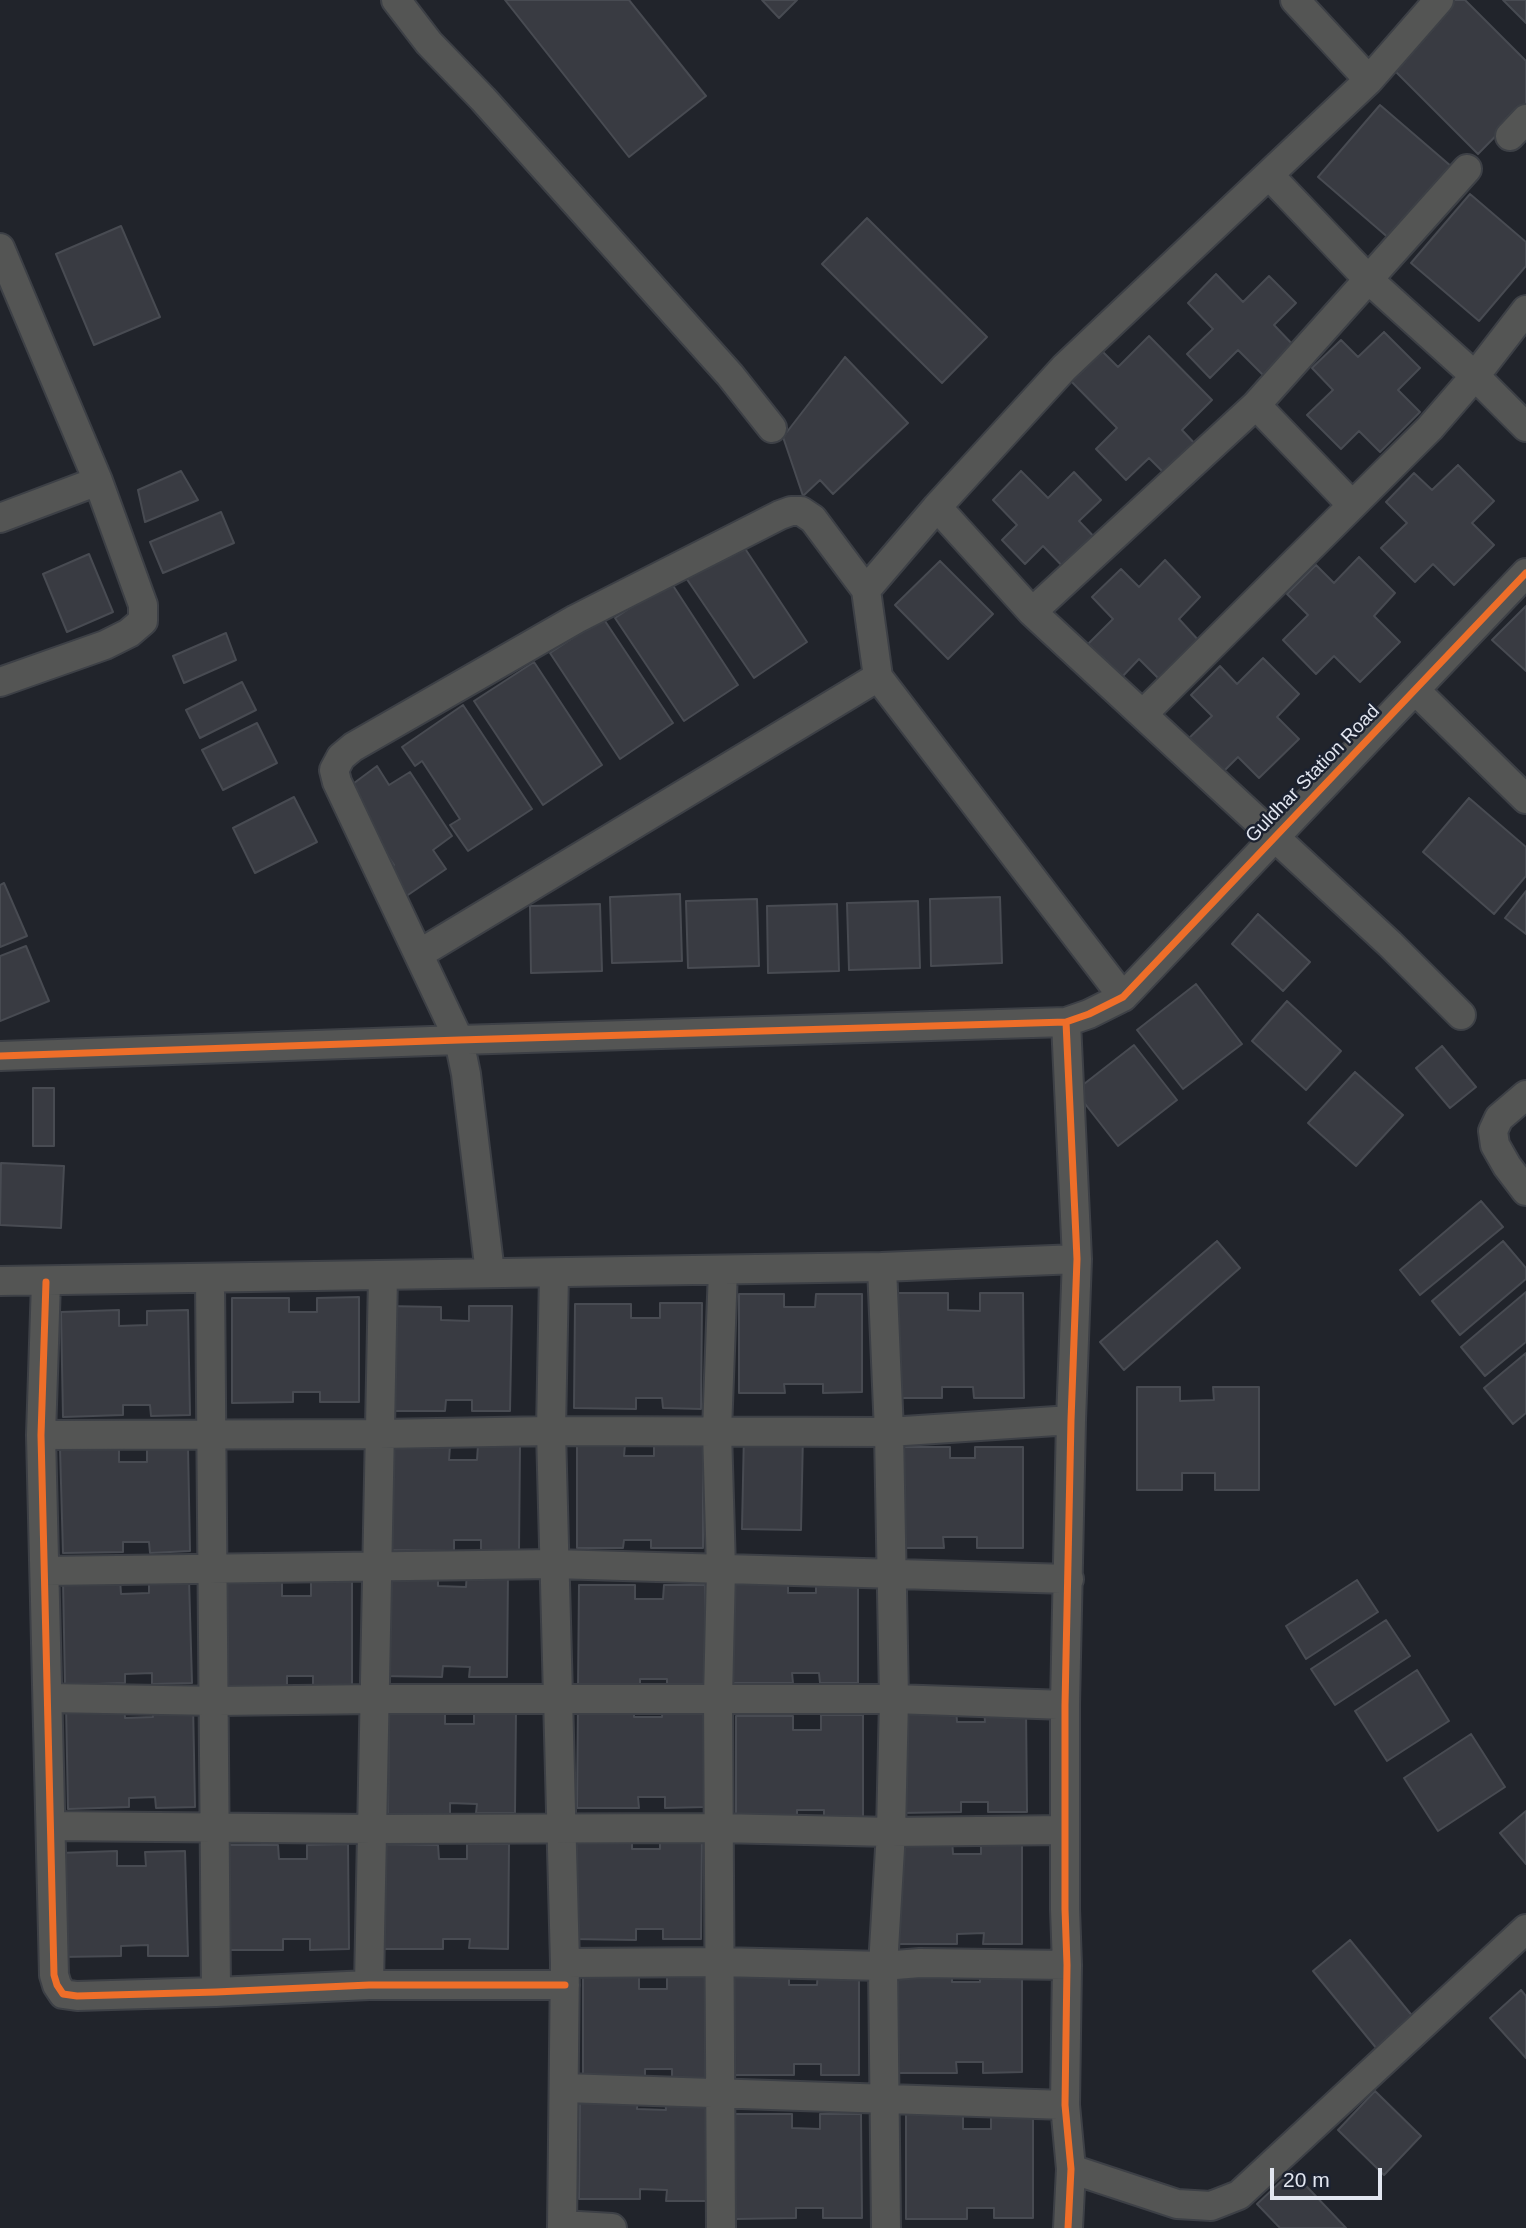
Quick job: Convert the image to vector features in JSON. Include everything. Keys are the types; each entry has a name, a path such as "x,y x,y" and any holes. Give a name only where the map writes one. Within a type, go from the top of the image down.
{"street":[{"path":"396,0 429,43 483,99 730,375 772,428"},
{"path":"1295,0 1369,80"},
{"path":"866,590 937,507 1064,368 1369,80 1439,0"},
{"path":"1032,612 1256,405 1467,169"},
{"path":"1269,174 1368,279 1475,376 1526,427"},
{"path":"0,248 98,481 143,605 143,621 130,634 0,682"},
{"path":"1143,714 1430,428 1526,310"},
{"path":"1256,405 1352,505"},
{"path":"0,518 98,481"},
{"path":"937,507 1032,612 1391,944 1461,1015"},
{"path":"489,1273 466,1074 459,1040 337,782 334,769 341,757 353,747 576,619 780,515 802,511 813,519 866,590 878,677 1123,997"},
{"name":"Guldhar Station Road","path":"0,1056 1066,1022 1123,997 1526,573"},
{"path":"419,954 878,677"},
{"path":"1415,691 1526,799"},
{"path":"1066,1022 1077,1259 1065,1705 1065,2105 1071,2169 1068,2228"},
{"path":"1526,1095 1499,1118 1493,1131 1495,1145 1526,1191"},
{"path":"0,1281 882,1267 1077,1259"},
{"path":"882,1267 889,1432 894,1699 891,1832 883,1966 886,2228"},
{"path":"721,2228 721,1569 717,1432 723,1270"},
{"path":"554,1273 551,1430 565,1974 562,2227 612,2228"},
{"path":"369,1985 383,1276"},
{"path":"210,1279 216,1992"},
{"path":"46,1282 41,1435 54,1975 63,1994 77,1996 216,1992 369,1985 720,1962 883,1966 920,1963 1067,1965"},
{"path":"41,1435 380,1434 551,1430 889,1432 1071,1420"},
{"path":"45,1571 554,1564 1069,1579"},
{"path":"48,1698 894,1699 1065,1705"},
{"path":"51,1826 719,1828 891,1832 1065,1830"},
{"path":"1071,2169 1177,2204 1211,2206 1239,2195 1526,1929"},
{"path":"565,2088 1065,2105"}],"building":[{"path":"505,0 629,0 706,96 629,157"},
{"path":"762,0 797,0 779,18"},
{"path":"1454,0 1465,0 1526,61 1526,105 1478,154 1389,65"},
{"path":"1503,0 1526,0 1526,23"},
{"path":"1380,105 1452,167 1391,240 1318,177"},
{"path":"1470,194 1526,242 1526,266 1479,321 1411,263"},
{"path":"867,218 987,337 942,383 822,264"},
{"path":"121,226 160,317 94,345 56,254"},
{"path":"1216,274 1243,302 1269,276 1296,303 1274,325 1296,348 1266,378 1238,350 1210,378 1187,354 1213,329 1188,303"},
{"path":"1384,332 1420,368 1398,390 1420,412 1380,452 1359,431 1341,449 1307,415 1333,390 1312,368 1341,340 1358,357"},
{"path":"1149,336 1212,400 1182,430 1198,447 1168,477 1149,458 1126,480 1096,449 1117,428 1065,375 1095,344 1118,367"},
{"path":"845,357 908,423 833,494 820,480 803,496 783,437"},
{"path":"1458,465 1494,501 1472,523 1494,545 1454,585 1433,564 1415,582 1381,548 1407,523 1386,502 1414,473 1432,490"},
{"path":"181,471 198,500 145,522 138,490"},
{"path":"1021,471 1048,498 1074,472 1101,500 1079,521 1101,544 1070,574 1043,546 1025,564 1002,540 1017,525 993,500"},
{"path":"221,512 234,543 163,573 150,542"},
{"path":"738,538 807,642 754,678 684,575"},
{"path":"89,554 113,612 67,632 43,574"},
{"path":"1359,557 1395,593 1374,616 1400,642 1360,682 1334,656 1316,674 1283,640 1308,615 1287,594 1316,565 1334,583"},
{"path":"1165,560 1200,597 1179,619 1200,642 1161,681 1139,659 1121,678 1088,644 1113,619 1092,597 1121,569 1139,587"},
{"path":"940,561 993,614 948,659 895,605"},
{"path":"670,581 738,685 684,721 615,618"},
{"path":"1526,606 1526,671 1492,640"},
{"path":"603,618 673,723 620,759 550,653"},
{"path":"226,633 236,660 184,683 173,656"},
{"path":"1263,658 1299,694 1277,717 1299,739 1259,778 1238,757 1220,775 1186,741 1212,716 1191,695 1220,666 1237,684"},
{"path":"534,662 602,765 543,805 474,701"},
{"path":"242,682 256,710 200,738 186,710"},
{"path":"463,705 532,809 468,851 450,825 460,819 422,761 415,766 402,747"},
{"path":"257,723 277,763 223,790 202,750"},
{"path":"377,766 389,785 410,772 452,836 433,850 446,869 405,897 387,870 394,865 346,789"},
{"path":"294,797 317,842 255,873 233,828"},
{"path":"1469,798 1526,847 1526,876 1494,914 1423,852"},
{"path":"4,883 27,936 0,947 0,885"},
{"path":"1526,891 1526,934 1505,918"},
{"path":"680,894 682,961 612,963 610,897"},
{"path":"1000,897 1002,963 931,966 930,899"},
{"path":"757,899 759,966 688,968 686,901"},
{"path":"918,901 920,968 849,970 847,903"},
{"path":"600,904 602,971 531,973 530,906"},
{"path":"837,904 839,971 768,973 767,906"},
{"path":"1258,914 1310,962 1283,991 1232,944"},
{"path":"26,946 49,1001 0,1021 0,956"},
{"path":"1196,984 1242,1044 1183,1089 1137,1030"},
{"path":"1287,1001 1341,1051 1306,1090 1252,1041"},
{"path":"1134,1045 1177,1100 1118,1146 1075,1091"},
{"path":"1442,1046 1476,1087 1450,1108 1416,1068"},
{"path":"1355,1072 1403,1115 1356,1166 1308,1123"},
{"path":"33,1088 54,1088 54,1146 33,1146"},
{"path":"1,1163 64,1166 61,1228 0,1225"},
{"path":"1481,1201 1503,1227 1420,1295 1400,1270"},
{"path":"1217,1241 1240,1268 1124,1370 1100,1342"},
{"path":"1503,1241 1526,1268 1526,1279 1460,1335 1432,1301"},
{"path":"1526,1292 1526,1342 1485,1376 1461,1347"},
{"path":"896,1293 948,1293 948,1310 980,1311 980,1293 1023,1293 1024,1398 974,1398 973,1387 942,1387 942,1398 897,1398"},
{"path":"739,1294 784,1294 784,1307 815,1307 816,1294 862,1294 862,1392 823,1393 823,1384 784,1384 785,1393 739,1393"},
{"path":"359,1297 359,1402 320,1402 320,1392 293,1392 293,1402 232,1403 232,1298 289,1298 289,1312 317,1312 317,1298"},
{"path":"660,1303 702,1303 701,1409 663,1408 662,1398 636,1398 636,1409 574,1408 575,1304 631,1304 631,1318 660,1318"},
{"path":"385,1306 441,1307 441,1320 469,1321 469,1306 512,1306 510,1411 472,1411 472,1400 446,1400 445,1411 383,1411"},
{"path":"119,1310 119,1326 147,1325 147,1311 188,1310 190,1415 151,1416 150,1405 123,1405 123,1415 63,1417 61,1312"},
{"path":"1526,1353 1526,1413 1513,1424 1484,1388"},
{"path":"1137,1387 1180,1387 1180,1401 1214,1400 1213,1387 1259,1387 1259,1490 1215,1490 1215,1473 1182,1473 1182,1490 1137,1490"},
{"path":"744,1432 803,1434 801,1530 742,1529"},
{"path":"577,1444 625,1444 624,1456 654,1456 654,1444 703,1444 703,1548 651,1548 651,1540 624,1540 623,1548 577,1548"},
{"path":"393,1445 450,1446 449,1460 477,1460 478,1445 520,1445 519,1551 481,1550 481,1540 454,1540 454,1551 392,1550"},
{"path":"119,1447 119,1462 147,1462 147,1448 188,1447 190,1551 150,1553 149,1542 123,1542 123,1552 63,1553 60,1448"},
{"path":"900,1447 950,1447 950,1458 975,1458 975,1447 1023,1447 1023,1548 977,1548 977,1537 943,1537 944,1548 900,1548"},
{"path":"382,1572 438,1573 438,1586 466,1587 467,1572 508,1572 507,1677 469,1677 470,1667 443,1666 442,1677 381,1676"},
{"path":"120,1578 121,1594 149,1593 149,1580 189,1579 192,1683 152,1684 152,1673 125,1674 125,1683 65,1685 63,1580"},
{"path":"816,1578 858,1578 858,1683 820,1683 819,1673 792,1673 793,1683 731,1683 731,1579 788,1579 788,1593 816,1593"},
{"path":"1357,1580 1378,1612 1306,1659 1286,1626"},
{"path":"282,1581 282,1596 311,1596 311,1582 352,1581 352,1686 313,1686 313,1676 287,1676 287,1686 225,1687 226,1582"},
{"path":"579,1585 635,1585 635,1599 663,1599 664,1585 705,1585 705,1689 667,1689 667,1679 640,1679 640,1689 578,1689"},
{"path":"1386,1620 1410,1656 1335,1705 1311,1669"},
{"path":"1417,1670 1449,1721 1387,1761 1355,1711"},
{"path":"124,1703 125,1718 153,1717 152,1704 193,1703 195,1807 156,1808 155,1797 129,1798 129,1807 68,1809 66,1704"},
{"path":"578,1703 634,1703 634,1717 662,1717 663,1703 704,1703 704,1807 665,1808 665,1797 638,1797 639,1808 577,1808"},
{"path":"899,1708 956,1708 957,1722 985,1722 984,1708 1026,1708 1027,1812 988,1812 988,1802 961,1802 961,1812 900,1813"},
{"path":"389,1709 445,1709 445,1724 474,1724 474,1709 516,1709 515,1813 476,1813 477,1804 450,1803 450,1814 388,1814"},
{"path":"821,1715 863,1715 863,1820 824,1820 824,1810 797,1810 797,1820 736,1820 736,1716 793,1716 793,1730 821,1730"},
{"path":"1471,1734 1505,1787 1438,1831 1404,1778"},
{"path":"1526,1811 1526,1864 1500,1833"},
{"path":"660,1834 702,1834 701,1939 663,1939 663,1929 636,1929 636,1940 575,1939 576,1835 632,1835 632,1849 660,1849"},
{"path":"952,1839 953,1854 981,1854 981,1839 1022,1839 1022,1944 983,1944 984,1933 957,1934 957,1944 896,1944 895,1840"},
{"path":"348,1844 349,1949 310,1950 310,1939 283,1939 283,1950 222,1950 221,1845 278,1845 279,1859 307,1859 307,1845"},
{"path":"382,1844 438,1845 439,1859 467,1859 467,1844 509,1844 508,1949 469,1948 470,1939 443,1939 443,1949 381,1949"},
{"path":"117,1851 117,1866 146,1866 145,1852 185,1851 188,1956 148,1956 148,1945 121,1946 121,1956 61,1957 59,1853"},
{"path":"1350,1940 1414,2018 1377,2049 1313,1971"},
{"path":"895,1968 952,1968 952,1982 980,1982 980,1968 1022,1968 1022,2072 983,2073 983,2062 956,2062 957,2073 895,2073"},
{"path":"732,1970 789,1970 789,1985 817,1985 818,1970 859,1970 859,2075 821,2075 821,2064 794,2064 794,2075 733,2075"},
{"path":"667,1974 710,1974 709,2078 672,2079 672,2069 645,2069 645,2080 583,2080 583,1975 639,1975 639,1989 667,1989"},
{"path":"1521,1990 1526,1996 1526,2058 1490,2018"},
{"path":"1375,2091 1421,2136 1384,2175 1338,2130"},
{"path":"580,2094 638,2095 637,2109 666,2110 665,2096 707,2096 706,2201 666,2201 667,2190 640,2189 640,2199 579,2199"},
{"path":"735,2114 792,2114 792,2128 820,2129 820,2114 861,2114 862,2218 823,2218 823,2208 796,2208 796,2218 735,2219"},
{"path":"906,2114 963,2114 963,2129 991,2129 991,2114 1033,2114 1033,2218 994,2218 994,2208 967,2208 967,2219 906,2219"},
{"path":"1292,2171 1346,2228 1280,2228 1257,2204"}],"cycle path":[{"path":"0,1056 1066,1022 1123,997 1526,573"},
{"path":"1066,1022 1077,1259 1065,1705 1065,2105 1071,2169 1068,2228"},
{"path":"46,1282 41,1435 54,1975 63,1994 77,1996 216,1992 369,1985 565,1985"}]}
